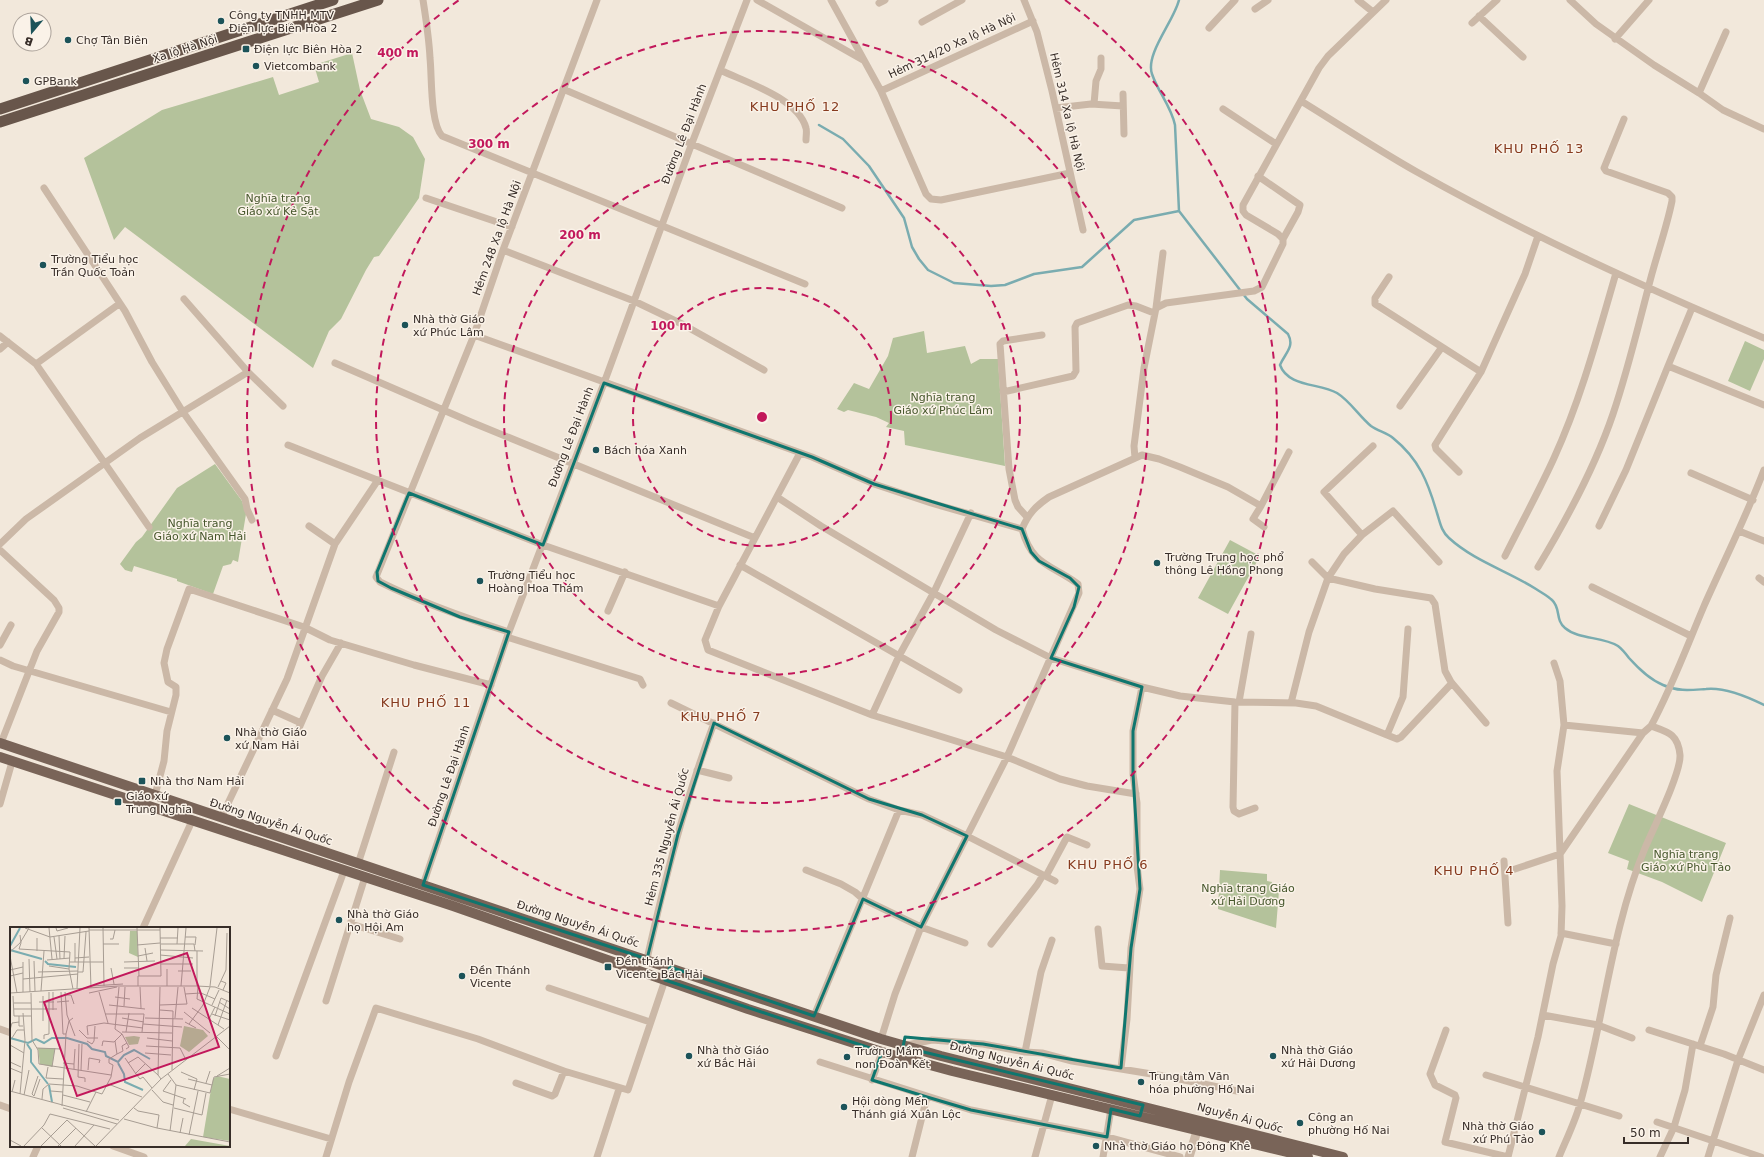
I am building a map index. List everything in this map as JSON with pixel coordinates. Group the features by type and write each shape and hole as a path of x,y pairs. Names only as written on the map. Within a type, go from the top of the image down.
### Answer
{"highway":[{"name":"Xa lộ Hà Nội","path":"0,110 333,0"},
{"name":"Xa lộ Hà Nội","path":"0,122 378,0"},
{"path":"110,73 115,85"}],"main road":[{"name":"Đường Nguyễn Ái Quốc","path":"0,743 903,1046 1154,1108"},
{"path":"12,762 16,749"},
{"name":"Đường Nguyễn Ái Quốc","path":"0,757 453,906 665,980 882,1052 1140,1116"},
{"path":"665,980 670,967"},
{"path":"1140,1116 1143,1105"},
{"name":"Nguyễn Ái Quốc","path":"1154,1108 1343,1157"},
{"name":"Nguyễn Ái Quốc","path":"1140,1116 1308,1157"}],"street":[{"path":"422,0 427,26 434,111 440,134 445,138 533,171 805,284"},
{"name":"Hẻm 248 Xa lộ Hà Nội","path":"508,635 460,617 392,588 378,580 376,577 443,408 474,335 503,250 597,0"},
{"name":"Đường Lê Đại Hành","path":"423,885 508,635 747,0"},
{"path":"757,0 863,60"},
{"path":"830,0 881,91 926,194 931,199 941,200 1070,173"},
{"path":"922,22 962,0"},
{"name":"Hẻm 314 Xa lộ Hà Nội","path":"1024,0 1033,21 1056,108 1083,230"},
{"path":"1209,28 1235,0"},
{"path":"1256,9 1268,0"},
{"path":"1358,0 1373,12"},
{"path":"1283,239 1278,234 1246,215 1242,211 1243,205 1313,78 1328,56 1386,0"},
{"path":"1472,24 1497,0"},
{"path":"1570,0 1615,39 1654,66 1699,92 1723,110 1764,129"},
{"path":"1615,39 1649,0"},
{"path":"1479,16 1523,57"},
{"name":"Hẻm 314/20 Xa lộ Hà Nội","path":"881,91 1033,21"},
{"path":"1699,92 1726,32"},
{"path":"1094,104 1096,81 1101,69 1101,58"},
{"path":"720,70 777,96 789,104 806,128 806,140"},
{"path":"563,89 842,208"},
{"path":"1123,94 1124,134"},
{"path":"1301,101 1417,172 1538,236 1692,308 1764,338"},
{"path":"1056,108 1094,104 1123,106"},
{"path":"1223,110 1276,144"},
{"path":"1538,567 1560,531 1583,485 1613,415 1637,335 1648,288 1669,214 1672,197 1668,192 1606,171 1604,168 1624,119"},
{"path":"1155,311 1166,303 1254,291 1262,287 1300,205 1258,176"},
{"path":"44,188 91,257 183,412 245,499 246,508 252,520"},
{"path":"426,198 512,227"},
{"path":"1459,472 1436,449 1435,445 1481,372 1525,274 1538,236"},
{"path":"503,250 634,301 682,324 764,370"},
{"path":"1135,458 1134,446 1136,428 1155,311 1162,253"},
{"path":"1505,556 1554,459 1589,365 1616,273"},
{"path":"1389,277 1375,298 1375,304 1481,372"},
{"path":"184,299 248,372 283,406"},
{"path":"36,364 119,304"},
{"path":"1003,392 1073,376 1076,371 1075,328 1077,323 1128,305 1155,311"},
{"path":"1599,526 1624,476 1692,308"},
{"path":"474,335 800,453 874,484 931,503 1022,529"},
{"path":"1027,517 1018,507 1013,492 1009,469 1000,344 1002,341 1042,335"},
{"path":"0,336 36,364 149,528"},
{"path":"0,349 8,342"},
{"path":"1400,406 1442,347"},
{"path":"335,363 573,464 755,538"},
{"path":"1668,366 1764,405"},
{"path":"0,544 26,520 105,464 183,412 248,372"},
{"path":"288,445 542,545 625,572 719,606"},
{"path":"1362,535 1324,492 1373,446"},
{"path":"1264,527 1253,518 1261,506 1289,452"},
{"path":"800,453 719,606 705,640 708,650 872,715 1007,758 1060,779 1087,786 1136,794"},
{"path":"881,1039 895,994 921,927 1007,758 1079,593 1078,584 1039,561 1031,552 1022,529 1027,517 1036,506 1049,497 1070,489 1135,458 1149,456 1228,487 1261,506"},
{"path":"1506,872 1560,854 1642,733 1651,726 1674,680 1691,636 1753,500 1764,470"},
{"path":"1691,473 1753,500"},
{"path":"221,818 287,679 304,627 335,544 378,480"},
{"path":"777,497 821,526 996,630 1051,658 1142,687 1180,696 1237,702 1291,703 1316,706 1397,739 1401,737 1452,684"},
{"path":"1291,703 1309,632 1328,578 1344,554 1362,535 1393,511 1439,562"},
{"path":"872,715 899,656 934,592 970,514"},
{"path":"309,526 335,544"},
{"path":"1739,531 1764,542"},
{"path":"0,550 54,600 59,608 59,612 37,651 0,743"},
{"path":"1312,562 1328,578 1375,589 1431,598 1435,604 1445,672 1452,684 1486,723"},
{"path":"740,565 959,690"},
{"path":"608,611 625,572"},
{"path":"1592,587 1691,636"},
{"path":"155,795 164,761 167,731 176,695 176,687 168,682 164,663 179,614 189,589 304,627 330,640 414,665 491,685"},
{"path":"0,645 11,625"},
{"path":"1387,736 1403,697 1408,630"},
{"path":"1251,634 1237,702 1233,807 1234,811 1239,814 1255,808"},
{"path":"508,635 640,679 643,686"},
{"path":"272,710 300,725 322,676 341,643"},
{"path":"0,660 29,671 171,712"},
{"path":"1446,1030 1430,1074 1435,1085 1455,1094 1456,1098 1445,1142 1508,1157 1526,1087 1561,933 1557,771 1564,724 1560,681 1554,663"},
{"path":"1121,1068 1130,968 1140,889 1136,794 1133,774 1133,731 1142,687"},
{"path":"671,703 869,799 899,810 922,815 1055,881"},
{"name":"Hẻm 335 Nguyễn Ái Quốc","path":"646,959 696,770 714,723"},
{"path":"1564,724 1642,733"},
{"path":"1559,1157 1580,1104 1632,880 1671,786 1680,756 1678,740 1669,732 1651,726"},
{"path":"358,864 394,752"},
{"path":"0,804 12,762"},
{"path":"696,770 729,778"},
{"path":"814,1016 899,810"},
{"path":"144,927 192,821"},
{"path":"991,944 1037,885 1066,837 1087,845"},
{"path":"1504,861 1506,872 1508,922"},
{"path":"806,870 841,884 855,892 863,899 921,927 965,944"},
{"path":"276,1056 344,871"},
{"path":"326,1001 365,877"},
{"path":"1660,1157 1674,1127 1696,1045 1713,1007 1717,969 1730,918"},
{"path":"351,924 400,939"},
{"path":"1098,929 1102,966 1130,968"},
{"path":"1561,933 1616,944"},
{"path":"1025,1052 1042,972 1052,940"},
{"path":"326,1157 376,1008 478,1039 564,1071 620,1089 628,1090 665,980"},
{"path":"549,988 650,1022"},
{"path":"1708,1157 1712,1140 1738,1060 1764,995"},
{"path":"1543,1015 1598,1025 1632,1038"},
{"path":"0,1029 10,1033"},
{"path":"1649,1030 1696,1045 1764,1070"},
{"path":"903,1046 932,1040 983,1044 1025,1052 1042,1053 1072,1061 1121,1068 1237,1091"},
{"path":"872,1080 882,1052"},
{"path":"820,1062 872,1080 970,1110 1045,1123 1107,1137 1180,1157"},
{"path":"516,1083 552,1096 555,1094 564,1071"},
{"path":"1486,1075 1619,1116"},
{"path":"598,1157 620,1089"},
{"path":"1036,1157 1052,1095"},
{"path":"912,1157 927,1097"},
{"path":"0,1105 10,1109"},
{"path":"230,1109 331,1139"},
{"path":"1103,1157 1111,1109"},
{"path":"1657,1122 1761,1157"},
{"path":"1189,1157 1197,1131"},
{"path":"33,1157 38,1147"},
{"path":"115,1147 127,1154 144,1157"}],"highlighted area":[{"path":"604,383 812,457 874,484 1022,529 1031,552 1039,561 1070,578 1079,587 1074,607 1051,658 1142,687 1133,731 1133,774 1140,889 1131,948 1121,1068 983,1044 905,1037 903,1047 1143,1105 1140,1116 1111,1109 1107,1137 971,1110 872,1080 882,1052 665,980 670,967 814,1016 863,899 921,927 967,836 922,815 869,799 714,723 678,834 647,959 423,885 509,632 460,617 391,588 378,581 377,572 409,493 543,545"}],"green space":[{"name":"Nghĩa trang Giáo xứ Kẻ Sặt","path":"352,53 360,90 371,119 399,127 413,137 425,159 419,198 379,256 374,257 341,319 329,331 313,368 125,227 114,240 84,158 162,110 273,77 279,95 319,82 314,65"},
{"name":"Nghĩa trang Giáo xứ Phúc Lâm","path":"924,331 927,353 965,346 971,364 980,359 998,359 1005,466 905,445 904,431 886,427 889,423 876,417 848,410 844,412 837,409 854,383 869,389 888,356 893,338"},
{"path":"1745,341 1764,350 1764,359 1750,391 1728,381"},
{"name":"Nghĩa trang Giáo xứ Nam Hải","path":"215,464 242,501 246,514 238,562 233,560 231,564 223,566 213,594 177,581 177,579 134,566 132,572 125,570 120,564 136,542 142,537 177,488"},
{"path":"1230,540 1260,556 1228,614 1198,598"},
{"name":"Nghĩa trang Giáo xứ Phù Tảo","path":"1629,804 1726,843 1702,902 1662,882 1627,869 1629,861 1608,853"},
{"name":"Nghĩa trang Giáo xứ Hải Dương","path":"1220,870 1267,874 1267,881 1272,882 1271,889 1279,891 1276,928 1218,909"}],"waterway":[{"path":"1179,0 1172,18 1156,47 1151,66 1152,74 1171,112 1175,125 1179,211"},
{"path":"819,125 843,139 869,166 904,218 912,247 919,259 928,270 954,283 991,286 1005,285 1034,274 1082,267 1134,220 1179,211 1247,299 1288,334 1290,346 1280,365 1284,372 1297,381 1337,393 1346,400 1371,426 1391,436 1410,454 1426,481 1441,526 1449,538 1469,553 1547,596 1555,603 1560,621 1565,628 1571,632 1618,646 1640,670 1658,683 1680,690 1713,689 1728,691 1764,705"}],"place":[{"name":"Công ty TNHH MTV Điện lực Biên Hòa 2","path":"221,21"},
{"name":"Chợ Tân Biên","path":"68,40"},
{"name":"Điện lực Biên Hòa 2","path":"246,49"},
{"name":"Vietcombank","path":"256,66"},
{"name":"GPBank","path":"26,81"},
{"name":"Trường Tiểu học Trần Quốc Toản","path":"43,265"},
{"name":"Nhà thờ Giáo xứ Phúc Lâm","path":"405,325"},
{"name":"Bách hóa Xanh","path":"596,450"},
{"name":"Trường Trung học phổ thông Lê Hồng Phong","path":"1157,563"},
{"name":"Trường Tiểu học Hoàng Hoa Thám","path":"480,581"},
{"name":"Nhà thờ Giáo xứ Nam Hải","path":"227,738"},
{"name":"Nhà thơ Nam Hải","path":"142,781"},
{"name":"Giáo xứ Trung Nghĩa","path":"118,802"},
{"name":"Nhà thờ Giáo họ Hội Am","path":"339,920"},
{"name":"Đền thánh Vicente Bắc Hải","path":"608,967"},
{"name":"Đền Thánh Vicente","path":"462,976"},
{"name":"Nhà thờ Giáo xứ Bắc Hải","path":"689,1056"},
{"name":"Nhà thờ Giáo xứ Hải Dương","path":"1273,1056"},
{"name":"Trường Mầm non Đoàn Kết","path":"847,1057"},
{"name":"Trung tâm Văn hóa phường Hố Nai","path":"1141,1082"},
{"name":"Hội dòng Mến Thánh giá Xuân Lộc","path":"844,1107"},
{"name":"Công an phường Hố Nai","path":"1300,1123"},
{"name":"Nhà thờ Giáo xứ Phú Tảo","path":"1542,1132"},
{"name":"Nhà thờ Giáo họ Đông Khê","path":"1096,1146"}],"district":[{"name":"KHU PHỐ 12","path":"795,106"},
{"name":"KHU PHỐ 13","path":"1539,148"},
{"name":"KHU PHỐ 11","path":"426,702"},
{"name":"KHU PHỐ 7","path":"721,716"},
{"name":"KHU PHỐ 6","path":"1108,864"},
{"name":"KHU PHỐ 4","path":"1474,870"}]}
